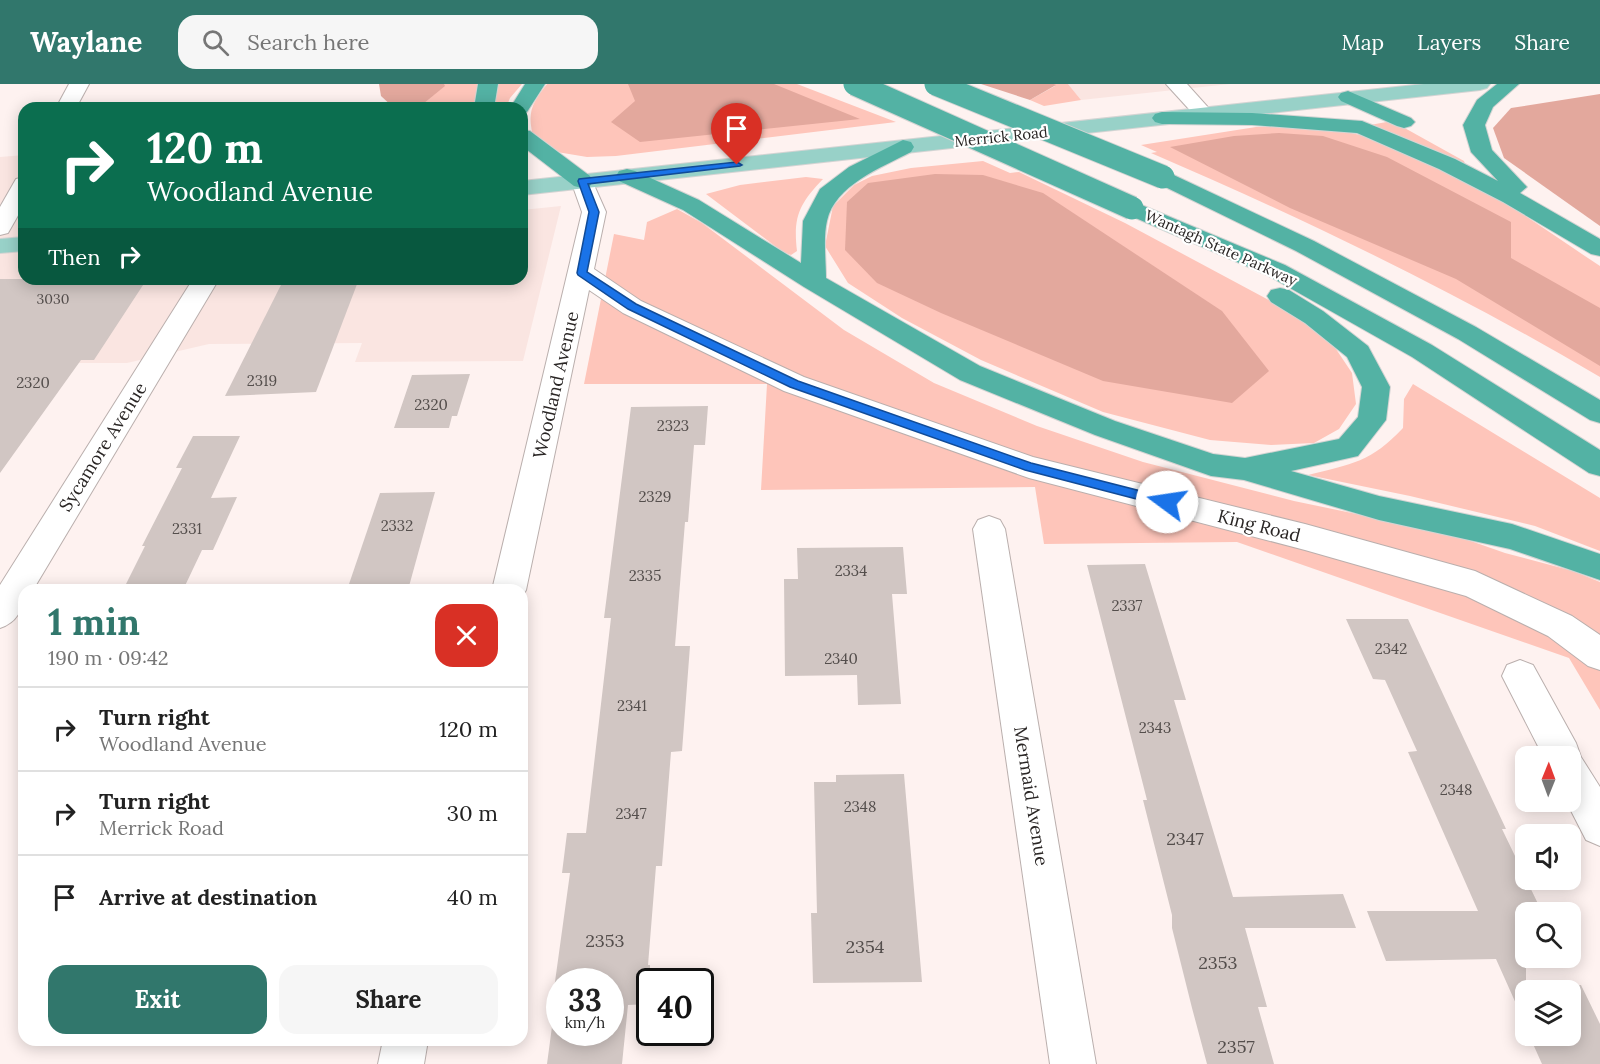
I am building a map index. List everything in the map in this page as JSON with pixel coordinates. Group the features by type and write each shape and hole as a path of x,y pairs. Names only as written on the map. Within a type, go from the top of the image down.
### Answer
{"highway":[{"path":"485,102 488,84"},
{"path":"524,102 535,84"},
{"name":"Wantagh State Parkway","path":"855,84 1276,270 1422,351 1600,465"},
{"name":"Wantagh State Parkway","path":"936,84 1163,177 1305,246 1467,333 1600,413"},
{"path":"1509,84 1484,104 1474,125 1482,152 1516,187"},
{"path":"1339,91 1421,129"},
{"path":"1162,118 1331,123 1362,127 1447,164 1511,197 1599,249"},
{"path":"1442,138 1516,187 1599,249"},
{"path":"528,140 582,181"},
{"path":"813,281 815,221 828,194 857,172 903,147"},
{"path":"627,176 691,205 813,281 970,373 1105,428 1211,465 1244,469 1379,508 1512,537 1600,567"},
{"path":"1132,208 1314,317 1358,352 1376,387 1372,420 1348,448 1244,469"},
{"path":"1367,279 1600,403"}],"main road":[{"name":"Merrick Road","path":"528,187 1204,114 1339,91 1480,84"},
{"path":"0,246 18,244"}],"street":[{"path":"69,102 79,84"},
{"path":"1176,84 1204,114"},
{"name":"Woodland Avenue","path":"510,584 594,212 582,181"},
{"path":"0,228 18,195"},
{"name":"King Road","path":"582,273 632,307 794,384 1029,467 1305,537 1475,585 1560,626 1600,655"},
{"name":"Sycamore Avenue","path":"18,584 202,285"},
{"name":"Mermaid Avenue","path":"989,529 1073,1064"},
{"name":"Sycamore Avenue","path":"0,614 18,585"},
{"path":"1520,676 1558,746"},
{"path":"1581,791 1600,826"},
{"path":"401,1064 405,1046"}],"shaded area":[{"path":"379,84 444,84 445,86 425,102 388,102 381,96"},
{"path":"444,84 478,84 474,102 424,102"},
{"path":"496,84 522,84 508,102 493,102"},
{"path":"547,84 797,84 896,122 616,156 587,157 557,152 533,136 532,108"},
{"path":"628,84 774,84 860,119 640,142 611,122 635,101"},
{"path":"981,84 1054,84 1056,85 1030,100"},
{"path":"1054,84 1068,84 1081,100 1044,106 1030,100 1055,86"},
{"path":"1068,84 1230,84 1081,100"},
{"path":"1600,94 1600,226 1504,158 1493,128 1511,108"},
{"path":"1392,121 1464,161 1465,164 1370,125"},
{"path":"1256,127 1334,130 1393,145 1455,173 1485,190 1600,266 1600,377 1435,286 1323,230 1151,153 1157,152 1141,145"},
{"path":"1279,133 1323,136 1387,157 1511,222 1511,258 1600,308 1600,366 1456,279 1290,208 1170,147 1234,136"},
{"path":"18,156 18,285 528,285 528,209 561,206 523,361 355,362 362,343 209,344 127,363 0,363 0,157"},
{"path":"983,161 1010,173 1019,172 1125,223 1308,321 1332,343 1352,373 1356,404 1339,429 1314,443 1271,445 1210,440 1103,412 981,360 902,318 848,283 825,246 833,206 854,185 872,176 911,168"},
{"path":"935,174 983,175 1043,193 1222,311 1269,371 1232,403 1103,381 941,313 877,283 845,250 847,202 868,183"},
{"path":"806,177 823,179 803,204 797,220 797,251 791,255 783,252 706,194 740,185"},
{"path":"677,209 702,223 844,330 934,383 1037,426 1143,462 1294,501 1448,533 1505,553 1573,571 1600,582 1600,710 1569,658 1237,542 1044,544 1035,487 761,490 767,384 584,384 614,234 644,240 647,222"},
{"path":"1413,384 1600,498 1600,551 1535,526 1410,496 1308,475 1360,460 1392,439 1403,428 1404,399"}],"building":[{"path":"0,279 18,279 18,285 143,285 94,360 81,360 0,473"},
{"path":"281,285 357,285 316,392 225,396"},
{"path":"470,374 457,416 452,416 449,428 394,428 412,375"},
{"path":"708,406 705,445 694,445 675,646 690,646 682,751 671,752 662,866 656,866 648,965 650,968 636,968 636,1005 628,1005 624,1044 624,968 557,968 570,873 562,873 567,833 586,833 611,618 604,618 631,407"},
{"path":"193,436 240,436 211,498 237,497 213,550 202,550 186,584 126,584 145,546 142,546 182,468 176,468"},
{"path":"435,492 410,584 349,584 380,493"},
{"path":"903,547 907,594 892,594 901,704 858,705 857,675 785,676 784,579 798,579 797,548"},
{"path":"1145,564 1186,700 1174,700 1233,897 1343,894 1356,928 1245,928 1267,1007 1258,1007 1274,1064 1207,1064 1192,1008 1172,928 1172,915 1143,800 1147,800 1087,565"},
{"path":"1346,619 1408,619 1506,829 1502,829 1515,856 1515,890 1531,890 1537,902 1515,902 1515,968 1526,968 1526,980 1515,980 1515,1001 1496,959 1386,961 1367,911 1478,911 1408,752 1417,751 1385,680 1373,679"},
{"path":"904,774 922,982 813,983 811,913 817,913 814,782 836,782 836,775"},
{"path":"1581,985 1600,1024 1600,1064 1542,1064 1534,1046 1581,1046"},
{"path":"549,1046 624,1046 622,1064 547,1064"}],"route":[{"path":"737,165 582,181 594,212 582,273 632,307 794,384 1029,467 1167,502"}]}
